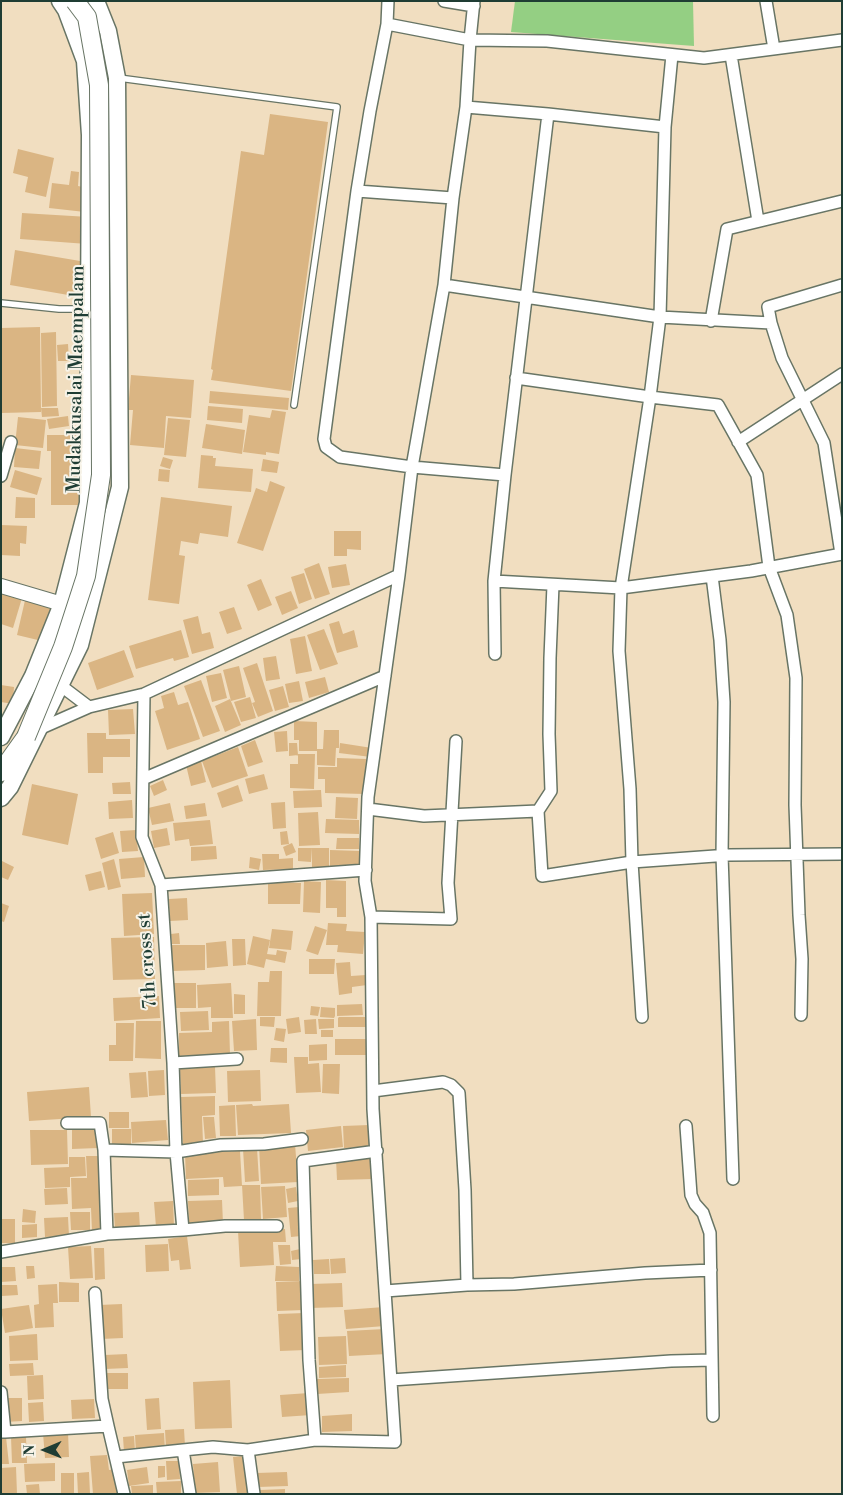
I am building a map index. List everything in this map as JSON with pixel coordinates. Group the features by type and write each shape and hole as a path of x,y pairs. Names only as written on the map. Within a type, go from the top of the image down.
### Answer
{"main road":[{"path":"1,737 32,676 62,604 88,503 90,135 84,61 67,4 80,1"},
{"path":"1,798 10,787 32,733 60,686 80,645 120,487 117,78 108,31 96,1"},
{"name":"Mudakkusalai Maempalam","path":"1,772 32,733 63,647 86,576 101,475 99,85 87,18 67,4"},
{"path":"41,656 69,667"}],"street":[{"path":"388,1 387,24 357,191 324,439 326,446 340,457 412,467 505,475"},
{"path":"116,1457 213,1447 248,1450 315,1440 395,1442 373,1091 371,917 365,880 368,797 412,467 444,285 453,198 466,107 474,3 444,1"},
{"path":"766,1 774,49"},
{"path":"387,24 470,40 547,40 704,58 842,40"},
{"path":"642,1017 632,862 630,789 619,651 621,588 660,317 665,127 672,55"},
{"path":"731,55 758,221"},
{"path":"466,107 665,127"},
{"path":"495,654 494,581 548,114"},
{"path":"357,191 453,198"},
{"path":"711,321 727,229 842,201"},
{"path":"444,285 660,317 771,323"},
{"path":"494,581 621,588 712,576 841,554 824,443 782,358 768,307 842,285"},
{"path":"738,442 842,374"},
{"path":"516,378 718,405 757,476 769,567 787,614 796,678 795,805 802,959 801,1016"},
{"path":"1,476 11,442"},
{"path":"32,733 89,707 144,694 399,575"},
{"path":"712,576 720,640 724,702 722,855 733,1179"},
{"path":"553,585 550,668 551,791 538,811 542,876 632,862 722,855 842,854"},
{"path":"1,586 62,604"},
{"path":"143,780 385,676"},
{"path":"60,686 89,707"},
{"name":"7th cross st","path":"144,694 142,837 161,885 176,1152 183,1230"},
{"path":"371,917 451,919 448,883 456,742"},
{"path":"368,809 424,816 538,811"},
{"path":"161,885 366,870"},
{"path":"172,1063 237,1059"},
{"path":"373,1091 443,1082 451,1085 459,1093 465,1190 467,1285"},
{"path":"67,1124 100,1123 104,1150 107,1234"},
{"path":"686,1126 690,1195 702,1213 710,1233 713,1416"},
{"path":"104,1150 176,1152 221,1145 264,1144 302,1139"},
{"path":"315,1440 309,1360 303,1161 377,1151"},
{"path":"1,1252 107,1234 226,1226 276,1226"},
{"path":"385,1291 711,1270"},
{"path":"95,1293 102,1399 124,1494"},
{"path":"391,1380 671,1361 712,1360"},
{"path":"1,1392 3,1432 108,1426"},
{"path":"184,1450 190,1494"},
{"path":"248,1450 254,1494"}],"lane":[{"path":"117,78 337,107 294,405"},
{"path":"1,303 59,309 89,309"}],"green space":[{"path":"515,1 693,1 694,46 511,32"}],"building":[{"path":"270,114 328,122 291,391 211,380 241,151 264,155"},
{"path":"18,149 54,158 46,197 25,192 28,177 13,173"},
{"path":"71,171 79,172 78,186 88,188 85,212 49,208 52,183 69,185"},
{"path":"22,213 89,217 87,244 20,239"},
{"path":"15,250 86,262 80,297 10,285"},
{"path":"40,327 41,412 1,413 1,328"},
{"path":"56,332 57,406 42,407 41,333"},
{"path":"68,344 69,361 58,361 57,345"},
{"path":"131,375 194,380 191,418 166,416 164,448 130,445 133,410 128,410"},
{"path":"210,391 289,398 288,410 209,403"},
{"path":"208,406 243,409 242,423 207,420"},
{"path":"41,408 58,408 59,416 42,417"},
{"path":"272,410 286,412 279,454 266,452 266,455 243,452 249,415 270,418"},
{"path":"68,416 69,426 49,429 47,419"},
{"path":"18,417 46,420 43,448 15,445"},
{"path":"168,418 190,420 186,457 164,455"},
{"path":"206,424 245,430 242,454 202,448"},
{"path":"47,435 83,435 84,505 51,505 51,451 47,451"},
{"path":"15,448 41,451 39,469 14,467"},
{"path":"201,455 216,458 215,466 253,469 251,492 198,488"},
{"path":"163,457 173,460 170,469 160,466"},
{"path":"263,459 279,462 277,473 261,471"},
{"path":"159,469 170,470 169,482 158,481"},
{"path":"15,470 42,478 37,495 10,487"},
{"path":"270,481 285,487 263,551 237,543 256,488 267,492"},
{"path":"16,497 35,498 35,518 15,518"},
{"path":"161,497 232,506 228,537 200,533 198,544 181,541 179,555 185,556 179,604 148,600"},
{"path":"1,525 27,526 26,544 20,543 20,556 1,555"},
{"path":"334,531 361,531 361,550 347,549 347,556 334,556"},
{"path":"319,563 330,594 315,599 304,569"},
{"path":"346,564 350,585 332,588 328,567"},
{"path":"304,573 312,599 299,604 291,577"},
{"path":"261,579 272,605 258,611 247,585"},
{"path":"1,591 22,598 13,628 1,624"},
{"path":"291,591 298,608 282,615 275,597"},
{"path":"26,596 58,604 42,641 17,635"},
{"path":"234,607 242,629 227,634 219,612"},
{"path":"198,616 202,634 210,632 214,648 192,654 183,620"},
{"path":"339,621 343,634 354,630 358,647 337,653 329,624"},
{"path":"324,629 338,664 320,670 307,635"},
{"path":"181,630 189,657 174,661 173,658 136,669 129,646"},
{"path":"305,636 312,671 296,674 290,639"},
{"path":"124,650 134,677 97,690 88,663"},
{"path":"276,656 280,679 266,681 263,658"},
{"path":"257,663 273,711 258,717 252,703 255,702 243,668"},
{"path":"239,666 246,697 231,701 223,670"},
{"path":"221,673 227,698 212,702 206,676"},
{"path":"325,677 329,692 309,698 305,682"},
{"path":"201,680 220,731 203,737 184,686"},
{"path":"299,681 303,701 289,703 285,684"},
{"path":"1,685 14,687 13,704 1,702"},
{"path":"283,686 289,707 275,711 269,690"},
{"path":"174,692 178,705 188,702 200,739 167,750 155,711 164,708 161,696"},
{"path":"250,697 256,718 241,722 234,702"},
{"path":"230,699 241,725 225,732 215,706"},
{"path":"133,709 135,734 109,735 108,710"},
{"path":"294,721 317,722 317,749 323,749 324,730 339,730 339,748 336,748 335,766 317,765 317,751 299,751 299,740 294,740"},
{"path":"287,731 288,751 276,752 274,732"},
{"path":"87,733 106,733 106,739 130,739 130,757 103,757 103,773 88,773"},
{"path":"255,740 263,762 248,767 241,746"},
{"path":"289,743 297,743 298,755 289,756"},
{"path":"340,743 372,748 371,757 339,753"},
{"path":"238,747 248,776 212,788 202,761"},
{"path":"298,754 315,754 314,789 290,788 290,764 298,764"},
{"path":"337,758 366,759 365,794 325,793 325,779 318,779 318,767 337,767"},
{"path":"201,761 206,782 191,786 186,765"},
{"path":"264,774 268,789 249,794 245,779"},
{"path":"163,780 167,790 154,796 150,786"},
{"path":"130,782 131,794 113,794 112,783"},
{"path":"32,784 78,794 68,845 22,835"},
{"path":"238,785 243,801 222,808 217,793"},
{"path":"321,790 322,807 294,808 293,791"},
{"path":"336,797 358,798 357,819 335,818"},
{"path":"132,800 133,818 109,819 108,802"},
{"path":"285,802 286,828 273,829 271,803"},
{"path":"170,803 174,821 152,825 148,808"},
{"path":"205,803 207,816 186,819 184,806"},
{"path":"318,812 320,845 299,846 298,813"},
{"path":"326,819 359,820 359,834 325,833"},
{"path":"210,820 213,844 190,846 189,839 175,841 173,823"},
{"path":"167,828 170,845 154,848 151,831"},
{"path":"136,830 138,851 122,852 120,831"},
{"path":"287,831 289,844 281,845 280,832"},
{"path":"113,832 119,853 101,859 95,838"},
{"path":"337,838 359,838 359,849 336,849"},
{"path":"292,843 296,852 286,856 283,847"},
{"path":"216,846 217,859 191,861 191,847"},
{"path":"298,848 312,848 311,862 298,861"},
{"path":"312,848 329,848 329,868 312,868"},
{"path":"330,850 360,851 360,869 330,868"},
{"path":"262,854 279,854 279,859 293,858 293,869 263,870"},
{"path":"144,857 145,877 121,879 119,859"},
{"path":"250,857 261,859 259,870 249,868"},
{"path":"114,859 121,887 108,890 102,863"},
{"path":"2,861 14,867 8,880 1,877"},
{"path":"101,871 105,887 89,891 85,875"},
{"path":"326,880 346,881 346,917 337,917 337,908 326,908"},
{"path":"304,881 321,882 320,913 303,912"},
{"path":"268,882 301,883 300,904 268,904"},
{"path":"152,893 154,934 124,936 122,894"},
{"path":"187,898 188,920 170,921 169,899"},
{"path":"1,903 9,906 4,922 1,921"},
{"path":"328,923 347,924 346,931 365,932 363,954 337,952 338,945 326,945"},
{"path":"315,926 327,930 318,955 306,951"},
{"path":"272,929 293,931 291,950 269,948"},
{"path":"179,933 180,944 172,944 171,934"},
{"path":"253,936 270,940 267,954 276,955 277,950 287,952 285,963 266,959 264,968 247,964"},
{"path":"154,937 155,979 113,980 111,938"},
{"path":"232,939 245,939 246,965 233,966"},
{"path":"226,941 228,966 207,968 206,943"},
{"path":"172,945 205,945 205,970 172,971"},
{"path":"309,959 335,959 334,974 309,974"},
{"path":"350,962 351,976 366,975 367,985 352,987 352,993 339,995 336,963"},
{"path":"270,971 282,971 281,1016 257,1016 258,982 269,982"},
{"path":"174,983 196,983 196,1008 174,1008"},
{"path":"231,983 233,1018 211,1018 211,1007 198,1008 197,985"},
{"path":"234,994 245,995 245,1014 234,1014"},
{"path":"159,996 160,1018 114,1021 113,998"},
{"path":"362,1004 363,1015 337,1016 337,1005"},
{"path":"311,1006 320,1007 318,1016 310,1015"},
{"path":"321,1007 335,1008 334,1018 320,1017"},
{"path":"208,1011 209,1030 181,1031 180,1012"},
{"path":"260,1017 275,1017 274,1027 260,1026"},
{"path":"299,1017 301,1032 288,1034 286,1019"},
{"path":"339,1017 366,1017 366,1027 338,1027"},
{"path":"256,1019 257,1050 234,1051 232,1021"},
{"path":"316,1019 317,1034 305,1034 304,1020"},
{"path":"318,1019 334,1019 334,1028 319,1029"},
{"path":"136,1021 161,1021 161,1059 135,1058"},
{"path":"229,1021 230,1054 179,1056 179,1033 212,1032 212,1022"},
{"path":"116,1023 134,1023 133,1061 109,1061 109,1045 116,1045"},
{"path":"276,1028 286,1029 284,1042 274,1040"},
{"path":"321,1030 333,1030 333,1037 321,1037"},
{"path":"335,1039 366,1039 366,1055 335,1055"},
{"path":"327,1044 327,1060 309,1061 309,1045"},
{"path":"271,1048 287,1048 287,1063 270,1062"},
{"path":"294,1057 308,1057 308,1064 319,1063 321,1092 296,1093"},
{"path":"323,1064 340,1064 339,1094 322,1093"},
{"path":"215,1067 216,1093 181,1094 180,1069"},
{"path":"164,1070 165,1095 149,1096 148,1071"},
{"path":"260,1070 261,1101 228,1102 227,1071"},
{"path":"146,1072 148,1097 131,1098 129,1073"},
{"path":"89,1087 91,1117 29,1121 27,1092"},
{"path":"215,1096 215,1115 202,1116 203,1143 183,1144 181,1097"},
{"path":"252,1104 253,1106 289,1104 291,1133 238,1135 236,1105"},
{"path":"235,1105 236,1136 220,1136 219,1106"},
{"path":"109,1112 129,1112 129,1128 109,1128"},
{"path":"203,1117 214,1117 216,1138 205,1139"},
{"path":"166,1120 168,1140 132,1143 131,1122"},
{"path":"369,1125 370,1147 344,1148 343,1126"},
{"path":"341,1126 343,1147 308,1151 306,1130"},
{"path":"97,1128 98,1148 72,1149 72,1129"},
{"path":"112,1129 131,1129 131,1146 112,1145"},
{"path":"30,1130 67,1130 68,1164 31,1165"},
{"path":"295,1144 298,1182 261,1184 259,1146"},
{"path":"257,1148 259,1181 245,1182 243,1149"},
{"path":"240,1151 242,1186 224,1187 223,1177 186,1179 185,1154"},
{"path":"86,1156 101,1156 102,1230 92,1231 91,1208 72,1209 71,1178 87,1178"},
{"path":"69,1157 85,1157 86,1176 70,1177 70,1187 45,1188 44,1168 69,1167"},
{"path":"372,1157 373,1179 337,1180 336,1159"},
{"path":"219,1179 219,1195 188,1196 188,1180"},
{"path":"242,1185 260,1185 261,1219 244,1220"},
{"path":"285,1186 287,1217 263,1219 261,1187"},
{"path":"296,1187 298,1201 288,1203 286,1189"},
{"path":"67,1188 68,1204 45,1205 44,1189"},
{"path":"222,1200 223,1224 189,1226 188,1201"},
{"path":"173,1201 174,1226 156,1227 154,1202"},
{"path":"299,1207 301,1236 291,1237 288,1208"},
{"path":"23,1209 36,1211 35,1223 22,1222"},
{"path":"70,1212 90,1212 90,1230 71,1230"},
{"path":"139,1212 140,1228 115,1229 114,1213"},
{"path":"68,1217 69,1236 45,1237 44,1218"},
{"path":"1,1219 15,1219 15,1243 1,1243"},
{"path":"37,1224 37,1237 22,1238 22,1225"},
{"path":"285,1229 286,1242 273,1242 274,1265 240,1267 238,1231"},
{"path":"187,1236 191,1269 180,1270 179,1260 171,1261 168,1239"},
{"path":"168,1244 169,1271 146,1272 145,1245"},
{"path":"278,1245 290,1245 291,1264 280,1265"},
{"path":"91,1246 93,1278 70,1279 68,1247"},
{"path":"94,1248 104,1248 105,1279 95,1280"},
{"path":"300,1249 301,1259 292,1260 291,1251"},
{"path":"345,1258 346,1273 331,1274 330,1259"},
{"path":"329,1259 330,1274 314,1274 313,1260"},
{"path":"26,1266 34,1266 35,1278 27,1279"},
{"path":"276,1266 299,1267 299,1281 275,1281"},
{"path":"1,1267 15,1267 16,1281 1,1282"},
{"path":"303,1281 304,1310 277,1311 276,1282"},
{"path":"59,1282 79,1283 79,1302 59,1302"},
{"path":"342,1283 343,1307 310,1308 310,1284"},
{"path":"57,1284 58,1303 53,1303 54,1327 35,1328 34,1305 39,1304 38,1285"},
{"path":"1,1285 17,1285 18,1295 2,1296"},
{"path":"122,1304 123,1338 101,1339 99,1305"},
{"path":"29,1305 33,1328 5,1333 1,1309"},
{"path":"384,1307 385,1326 346,1329 344,1310"},
{"path":"304,1313 306,1350 280,1351 278,1314"},
{"path":"385,1329 387,1354 349,1356 347,1331"},
{"path":"37,1334 38,1360 10,1361 9,1336"},
{"path":"346,1336 347,1364 319,1365 318,1337"},
{"path":"127,1354 128,1368 105,1369 105,1355"},
{"path":"33,1363 34,1375 10,1376 9,1364"},
{"path":"346,1365 346,1377 319,1378 319,1367"},
{"path":"106,1373 128,1373 128,1389 106,1389"},
{"path":"43,1375 44,1399 28,1400 27,1376"},
{"path":"349,1378 349,1392 317,1394 317,1379"},
{"path":"230,1380 232,1428 195,1429 193,1382"},
{"path":"309,1393 311,1415 282,1417 280,1395"},
{"path":"4,1398 22,1398 22,1421 5,1422"},
{"path":"159,1398 161,1429 147,1430 145,1399"},
{"path":"94,1399 95,1418 72,1419 71,1400"},
{"path":"43,1402 44,1421 29,1422 28,1403"},
{"path":"352,1414 352,1431 322,1432 322,1416"},
{"path":"184,1429 185,1446 166,1448 165,1430"},
{"path":"68,1432 69,1457 45,1458 43,1433"},
{"path":"164,1433 165,1451 136,1453 135,1435"},
{"path":"134,1436 135,1451 124,1452 123,1437"},
{"path":"1,1437 6,1437 9,1464 1,1464"},
{"path":"11,1437 26,1437 27,1463 12,1463"},
{"path":"107,1455 109,1470 115,1469 118,1494 93,1494 90,1456"},
{"path":"247,1456 251,1494 237,1494 233,1457"},
{"path":"166,1461 179,1461 180,1479 167,1480"},
{"path":"218,1462 220,1492 195,1493 193,1464"},
{"path":"55,1463 55,1481 25,1482 24,1464"},
{"path":"158,1466 165,1466 165,1477 158,1478"},
{"path":"16,1467 17,1494 2,1494 1,1468"},
{"path":"147,1467 149,1483 129,1486 127,1470"},
{"path":"89,1472 90,1494 78,1494 77,1473"},
{"path":"287,1472 288,1486 258,1487 257,1473"},
{"path":"61,1473 74,1473 74,1493 61,1493"},
{"path":"181,1481 181,1494 157,1494 156,1482"},
{"path":"39,1484 40,1494 27,1494 26,1485"},
{"path":"153,1485 153,1494 132,1494 131,1486"},
{"path":"285,1489 285,1494 260,1494 260,1490"}]}
